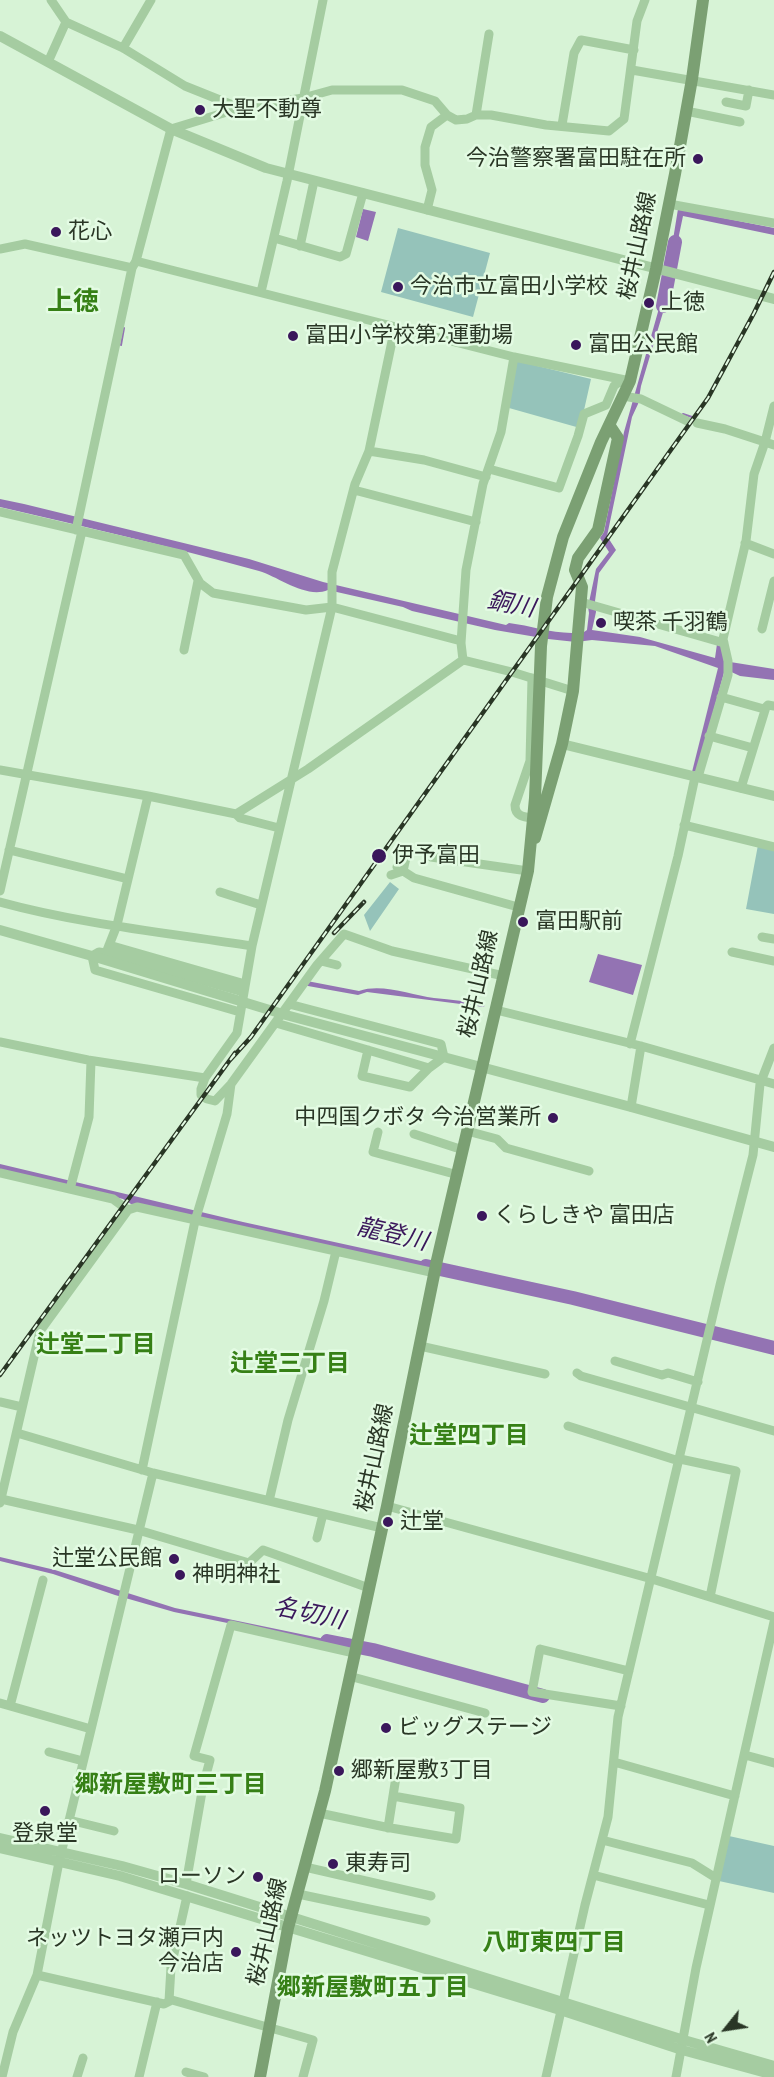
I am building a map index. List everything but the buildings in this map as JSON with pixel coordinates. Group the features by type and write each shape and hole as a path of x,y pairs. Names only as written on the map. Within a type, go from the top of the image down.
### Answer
{"main road":[{"name":"桜井山路線","path":"260,2077 290,1922 319,1813 387,1506 435,1273 528,871 547,597 568,523 601,442 627,387 656,269 669,204 692,80 703,0"},
{"name":"桜井山路線","path":"530,848 538,834 562,744 573,691 582,587 575,570 578,558 598,530 618,438 610,426"}],"street":[{"path":"51,0 58,14 66,22 123,48 185,86 240,108"},
{"path":"123,48 151,0"},
{"path":"261,292 288,174 323,0"},
{"path":"171,129 240,108 303,98 332,90 402,90 435,101 447,115 456,120 476,115 491,115 546,125 609,131 624,119 637,21 645,0"},
{"path":"48,62 66,22"},
{"path":"476,115 489,34"},
{"path":"0,36 171,129 231,155 314,181 774,299"},
{"path":"562,125 574,53 581,40 634,50"},
{"path":"632,70 774,95"},
{"path":"726,102 746,106 749,90"},
{"path":"686,111 740,122"},
{"path":"427,210 432,190 424,165 424,147 431,127 447,115"},
{"path":"0,891 79,531 134,265 171,129"},
{"path":"300,246 314,181"},
{"path":"274,238 340,257 346,254 363,193"},
{"path":"669,204 774,223"},
{"path":"0,249 25,244 261,292 627,387"},
{"path":"395,327 369,451 354,490 332,572 332,607 261,905 237,1033 205,1078 201,1095 207,1100 215,1101 231,1084 321,961 344,934 392,951 504,976"},
{"path":"463,660 461,641 466,570 483,484 501,432 514,357"},
{"path":"369,451 558,488 584,414 606,405 614,386 619,382 640,399 692,422 725,429 770,443"},
{"path":"630,1044 696,777 728,675 728,661 723,639 745,543 754,474 770,443 774,406"},
{"path":"354,490 476,522"},
{"path":"0,512 184,555 198,581 213,593 306,610 332,607 461,641"},
{"path":"745,543 774,554"},
{"path":"184,650 198,581"},
{"path":"762,629 774,581"},
{"path":"581,602 724,643"},
{"path":"236,814 291,780 463,660 573,691"},
{"path":"532,678 530,761 515,810 519,815 533,818"},
{"path":"721,697 764,709 770,707"},
{"path":"741,788 753,748 770,707"},
{"path":"709,736 753,748"},
{"path":"562,744 774,796"},
{"path":"0,770 147,795 236,814 240,818 279,828"},
{"path":"108,949 117,925 147,795"},
{"path":"684,825 774,847"},
{"path":"408,849 397,871 518,908"},
{"path":"9,850 128,879"},
{"path":"431,857 528,871"},
{"path":"220,892 261,905"},
{"path":"0,902 29,910 252,946"},
{"path":"0,930 286,1015 419,1049 774,1148"},
{"path":"762,937 774,939"},
{"path":"92,956 108,949 244,988"},
{"path":"732,952 774,961"},
{"path":"92,956 95,970 240,1012"},
{"path":"321,961 337,965"},
{"path":"289,1004 441,1044 444,1057"},
{"path":"495,1010 641,1046 774,1084"},
{"path":"276,1023 429,1068"},
{"path":"0,1042 91,1061 205,1078"},
{"path":"631,1107 641,1046"},
{"path":"546,2077 561,2006 608,1817 621,1706 753,1155 761,1081 774,1048"},
{"path":"368,1050 362,1076 410,1087 444,1057"},
{"path":"70,1189 89,1117 91,1061"},
{"path":"142,1470 195,1221 227,1114 231,1084"},
{"path":"467,1131 497,1139 506,1148 589,1171"},
{"path":"378,1132 373,1152 458,1175"},
{"path":"414,1134 463,1150"},
{"path":"0,1173 112,1199 128,1210"},
{"path":"369,1588 263,1550 249,1563 138,1530 1,1501 40,1331 128,1210 137,1207 435,1273"},
{"path":"269,1501 288,1420 324,1301 336,1251"},
{"path":"420,1346 545,1374"},
{"path":"615,1361 662,1375 668,1373 698,1382"},
{"path":"577,1373 774,1431"},
{"path":"0,1402 22,1407"},
{"path":"568,1426 680,1460 736,1471 711,1597"},
{"path":"17,1433 153,1473 382,1528"},
{"path":"2,2077 13,2032 37,1975 60,1858 153,1473"},
{"path":"387,1506 652,1579 774,1617"},
{"path":"317,1538 323,1514"},
{"path":"10,1706 43,1580"},
{"path":"676,2077 696,1968 774,1622"},
{"path":"186,1884 203,1786 210,1760 194,1756 231,1625 354,1653"},
{"path":"621,1706 532,1692 540,1649 629,1671"},
{"path":"350,1676 485,1713"},
{"path":"0,1703 91,1729"},
{"path":"49,1752 83,1761"},
{"path":"745,1755 774,1763"},
{"path":"614,1762 735,1796"},
{"path":"388,1828 396,1777"},
{"path":"319,1813 388,1828 456,1839 460,1808 393,1796"},
{"path":"69,1820 114,1831"},
{"path":"0,1838 187,1896 290,1922"},
{"path":"602,1840 692,1863 716,1878"},
{"path":"0,1848 122,1866 186,1884 290,1922 774,2075"},
{"path":"305,1867 431,1896"},
{"path":"593,1875 710,1905"},
{"path":"298,1894 426,1921"},
{"path":"169,2001 171,1967 187,1896"},
{"path":"37,1975 164,2004 172,2000 313,2040 303,2077"},
{"path":"139,2077 156,2002"},
{"path":"683,2045 774,2066"},
{"path":"78,2077 82,2058"},
{"path":"186,2072 204,2077"}],"shaded area":[{"path":"363,209 376,212 368,241 356,237"},
{"path":"678,209 774,228 774,235 683,216 674,259 670,258"},
{"path":"398,228 490,253 473,317 381,292"},
{"path":"665,287 670,289 641,386 638,404 632,417 607,536 616,550 599,573 592,630 640,637 715,658 717,644 721,645 724,661 774,669 774,680 740,676 725,669 697,771 692,772 718,668 655,646 592,640 576,642 548,639 495,630 328,590 311,592 302,590 259,571 227,562 0,507 0,499 24,504 249,559 323,582 506,625 509,623 565,633 584,632 587,630 588,607 596,569 609,552 600,538 604,532 624,432"},
{"path":"517,361 591,379 580,428 509,408"},
{"path":"758,845 774,849 774,914 746,909"},
{"path":"390,882 399,889 370,931 364,915"},
{"path":"598,954 642,965 633,995 589,982"},
{"path":"307,981 359,991 387,989 485,1004 484,1007 367,992 358,995 308,986"},
{"path":"0,1164 243,1222 430,1263 429,1270 131,1204 123,1199 0,1169"},
{"path":"0,1557 55,1570 175,1608 344,1643 344,1647 174,1612 53,1574 0,1561"},
{"path":"729,1836 774,1846 774,1893 719,1881"}],"waterway":[{"name":"銅川","path":"663,306 675,242"},
{"path":"121,345 124,328"},
{"path":"683,414 692,417"},
{"name":"龍登川","path":"426,1266 573,1298 774,1348"},
{"name":"名切川","path":"327,1641 373,1650 543,1696"}],"railway":[{"path":"230,1060 251,1037 708,398 774,272"},
{"path":"334,933 364,902"},
{"path":"0,1375 235,1053"}],"place":[{"name":"大聖不動尊","path":"200,110"},
{"name":"今治警察署富田駐在所","path":"698,159"},
{"name":"花心","path":"56,232"},
{"name":"今治市立富田小学校","path":"398,287"},
{"name":"上徳","path":"649,303"},
{"name":"富田小学校第2運動場","path":"293,336"},
{"name":"富田公民館","path":"576,345"},
{"name":"喫茶 千羽鶴","path":"601,623"},
{"name":"伊予富田","path":"379,856"},
{"name":"富田駅前","path":"523,922"},
{"name":"中四国クボタ 今治営業所","path":"553,1118"},
{"name":"くらしきや 富田店","path":"482,1216"},
{"name":"辻堂","path":"388,1522"},
{"name":"辻堂公民館","path":"174,1559"},
{"name":"神明神社","path":"180,1575"},
{"name":"ビッグステージ","path":"386,1728"},
{"name":"郷新屋敷3丁目","path":"339,1771"},
{"name":"登泉堂","path":"45,1811"},
{"name":"東寿司","path":"333,1864"},
{"name":"ローソン","path":"258,1877"},
{"name":"ネッツトヨタ瀬戸内 今治店","path":"236,1952"}],"district":[{"name":"上徳","path":"73,303"},
{"name":"辻堂二丁目","path":"96,1345"},
{"name":"辻堂三丁目","path":"290,1364"},
{"name":"辻堂四丁目","path":"469,1436"},
{"name":"郷新屋敷町三丁目","path":"171,1785"},
{"name":"八町東四丁目","path":"554,1943"},
{"name":"郷新屋敷町五丁目","path":"373,1988"}]}
